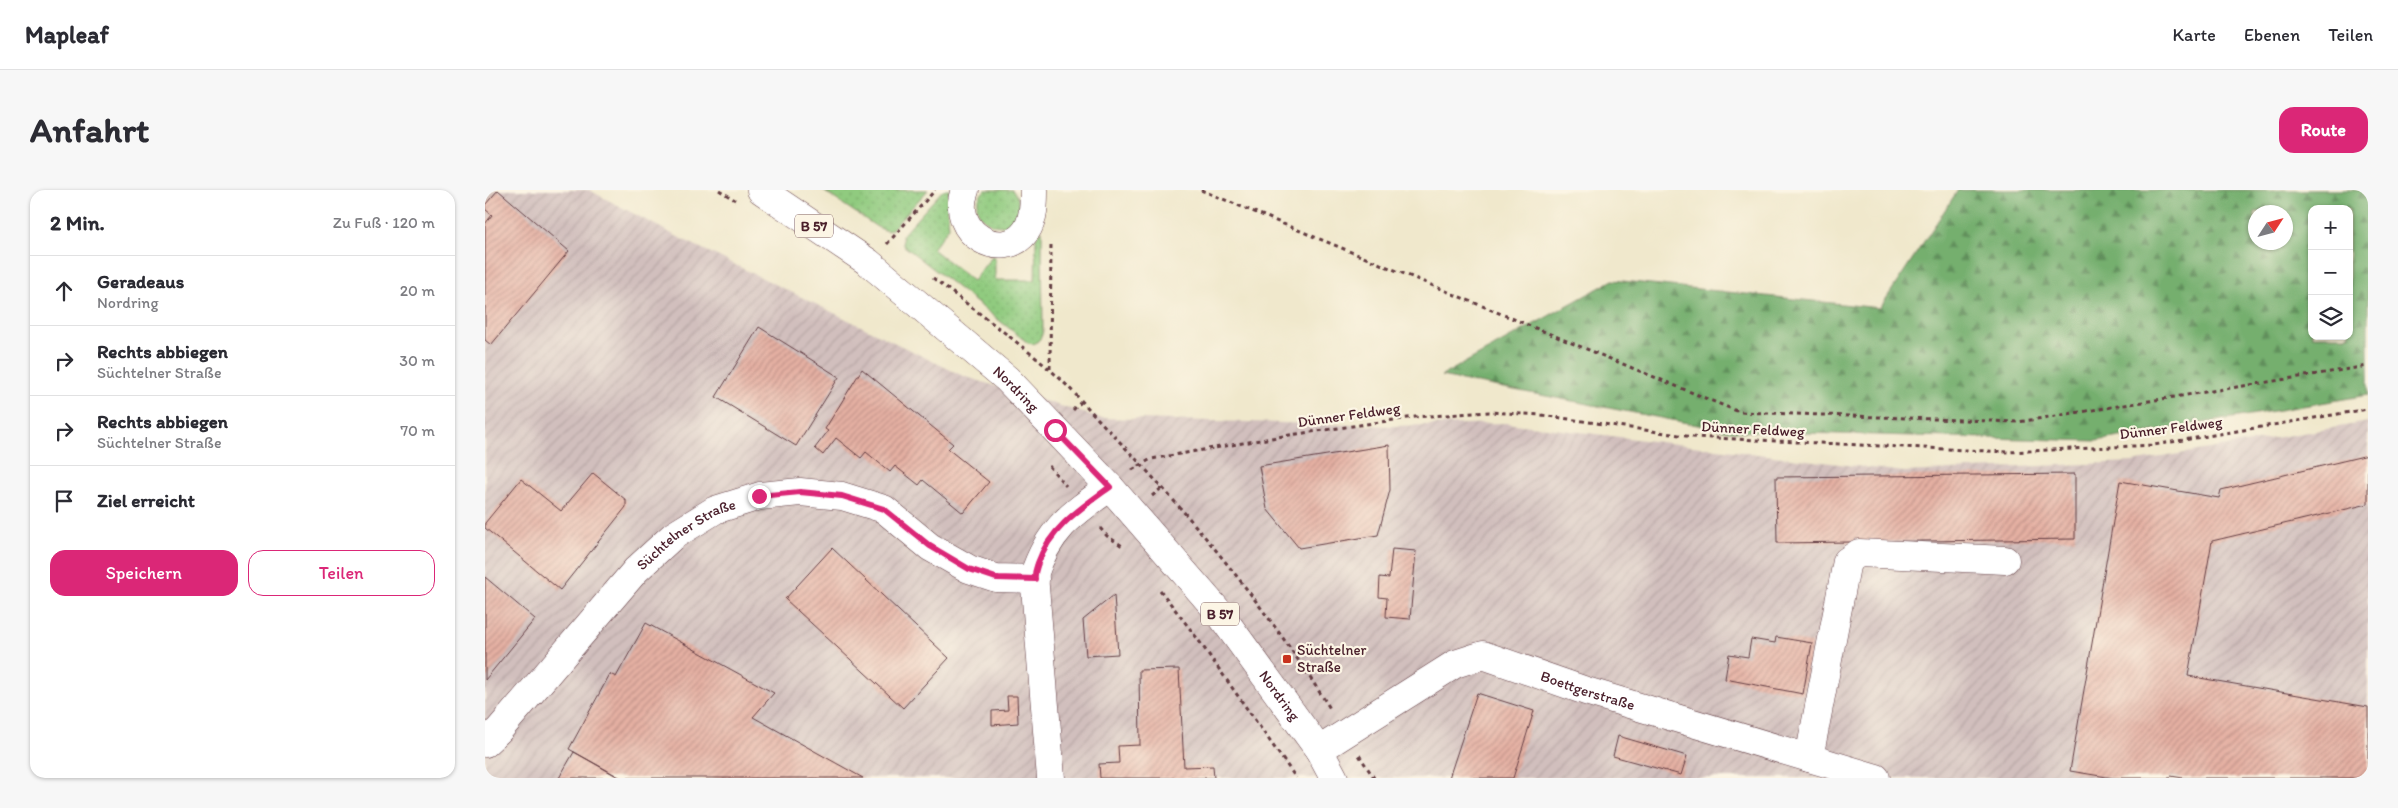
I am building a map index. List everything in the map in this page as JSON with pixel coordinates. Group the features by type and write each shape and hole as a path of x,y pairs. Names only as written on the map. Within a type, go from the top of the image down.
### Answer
{"street":[{"name":"Nordring","path":"761,190 868,262 1007,379 1110,487 1217,610 1319,750 1334,778"},
{"path":"965,190 962,199 962,215 969,231 996,245 1010,243 1026,232 1034,201"},
{"path":"1051,778 1035,579 1041,553 1054,532 1082,507 1110,487"},
{"name":"Süchtelner Straße","path":"485,743 499,730 636,570 673,536 715,510 759,496 800,492 842,496 884,509 930,546 969,569 996,578 1035,579"},
{"path":"1809,758 1847,561 1859,553 2005,560"},
{"name":"Boettgerstraße","path":"1319,750 1455,664 1483,655 1586,691 1876,778"}],"path":[{"path":"896,249 888,243 935,190"},
{"path":"1201,190 1739,412 2018,422 2368,366"},
{"path":"1034,201 1051,231 1050,369"},
{"path":"927,273 1050,369 1141,464 1210,541 1303,666 1374,778"},
{"name":"Dünner Feldweg","path":"1141,464 1151,459 1283,436 1415,417 1489,412 1541,414 1693,437 2008,452 2154,445 2368,409"},
{"path":"1048,464 1082,507"},
{"path":"1107,536 1126,549"},
{"path":"1159,588 1197,638 1296,778"}],"shaded area":[{"path":"485,190 589,190 676,236 963,376 1100,418 1391,426 1505,423 1904,472 2132,462 2368,422 2368,778 485,778"}],"green space":[{"path":"822,190 928,190 892,229 887,231 877,227"},
{"path":"943,190 950,190 947,201 949,227 933,249 973,281 992,256 995,257 995,280 1035,280 1036,237 1042,230 1043,330 1042,335 1034,344 1028,343 903,245 902,236"},
{"path":"985,190 1012,190 1019,203 1015,219 1008,224 999,226 982,218 978,210 978,201"},
{"path":"1958,190 2368,190 2368,395 2096,441 1729,431 1441,376 1613,280 1880,308"}],"building":[{"path":"498,190 569,251 491,345 485,340 485,224 492,215 485,209 485,205"},
{"path":"759,327 839,377 796,446 716,397"},
{"path":"862,369 953,444 948,449 989,482 963,513 923,480 919,485 895,466 890,472 866,452 861,458 836,438 823,455 815,448 828,431 825,429"},
{"path":"1389,445 1390,490 1378,535 1299,548 1267,509 1259,466"},
{"path":"2368,455 2368,504 2212,541 2188,676 2368,707 2368,778 2183,778 2171,776 2170,778 2113,778 2070,771 2120,481 2219,498 2221,490"},
{"path":"593,473 626,500 626,507 560,590 485,528 485,523 521,479 561,511"},
{"path":"2075,474 2075,539 1777,543 1776,477"},
{"path":"832,548 949,658 903,708 785,599"},
{"path":"1392,549 1416,551 1410,619 1386,617 1387,598 1379,597 1380,577 1389,578"},
{"path":"485,577 535,619 485,680"},
{"path":"1114,595 1118,654 1086,656 1083,620"},
{"path":"646,623 774,693 753,717 863,778 621,778 569,749 610,674 616,677"},
{"path":"1776,637 1812,643 1803,694 1725,679 1729,654 1748,657 1751,639 1775,643"},
{"path":"1179,669 1184,767 1213,766 1214,778 1100,778 1099,764 1119,763 1118,746 1140,745 1139,670"},
{"path":"1477,693 1534,711 1513,778 1449,778"},
{"path":"1007,696 1017,696 1018,723 992,725 992,711 1008,710"},
{"path":"1618,736 1687,756 1681,775 1613,756"},
{"path":"574,752 620,778 559,778"}],"place":[{"name":"Süchtelner Straße","path":"1287,659"}],"route":[{"path":"759,496 800,492 842,496 884,509 930,546 969,569 996,578 1035,579 1034,575 1041,553 1054,532 1082,507 1110,487 1055,430"}]}
